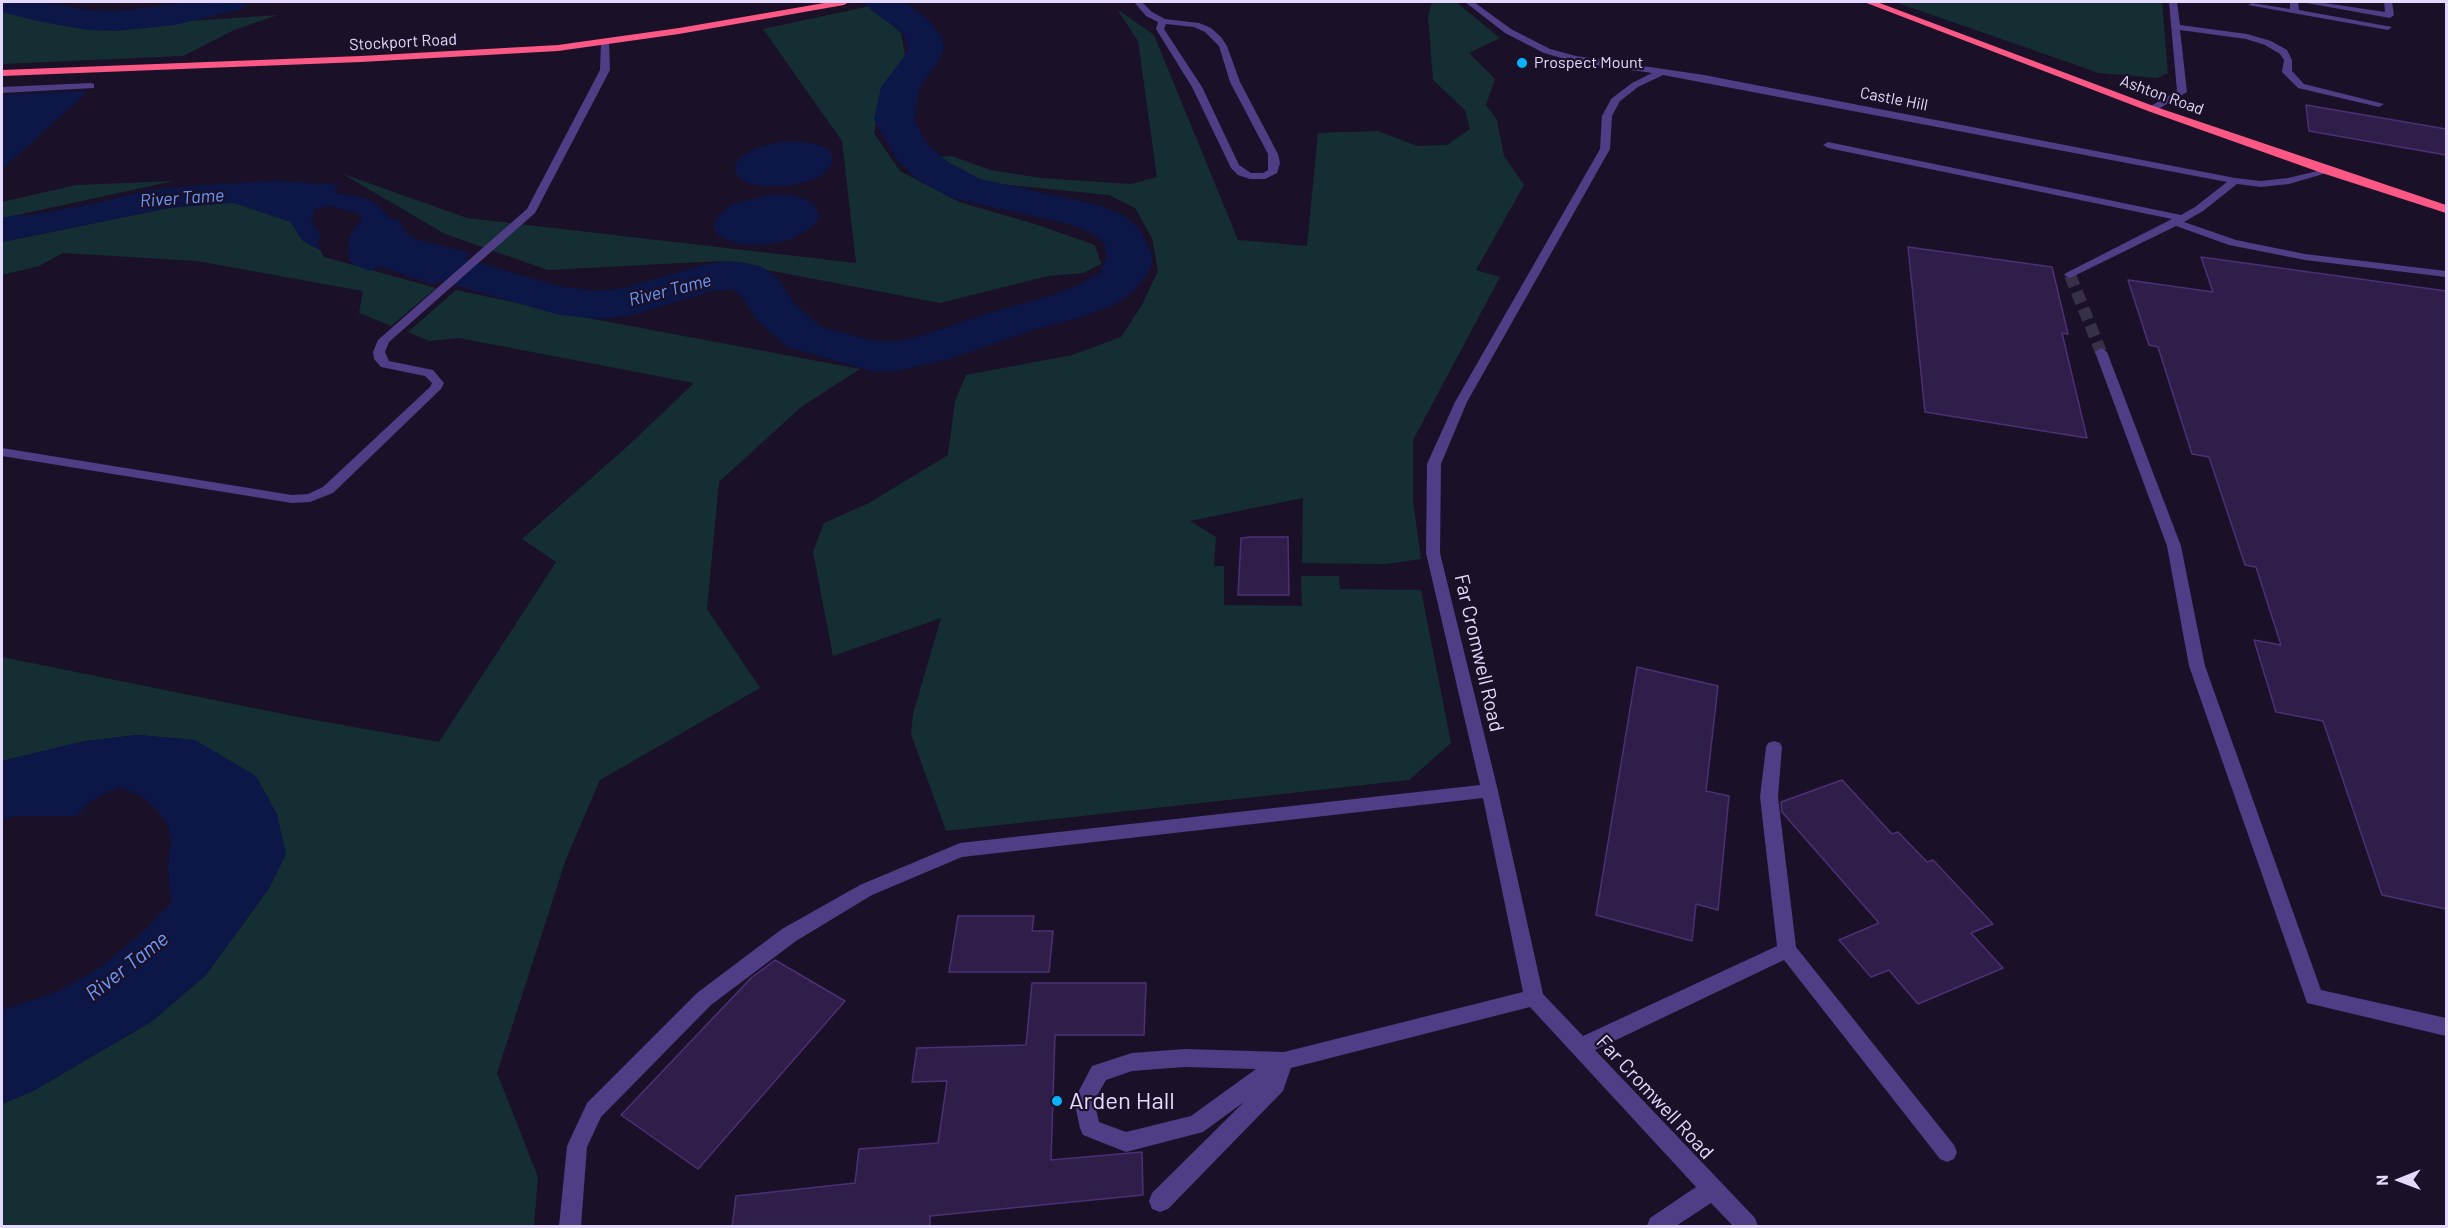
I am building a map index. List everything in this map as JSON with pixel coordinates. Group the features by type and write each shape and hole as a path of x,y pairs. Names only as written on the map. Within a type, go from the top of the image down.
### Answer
{"highway":[{"name":"Stockport Road","path":"2,73 501,52 605,42 844,2"},
{"name":"Ashton Road","path":"1869,2 2152,110 2446,209"}],"street":[{"path":"1138,2 1149,14 1163,21 1196,25 1209,30 1218,39 1223,46 1234,82 1272,154 1275,163 1273,171 1265,176 1250,176 1242,173 1235,166 1197,87 1160,28 1163,21"},
{"name":"Castle Hill","path":"1469,2 1508,32 1547,51 1575,58 1704,78 2235,181 2261,184 2289,181 2325,170"},
{"path":"2152,110 2182,92 2173,2"},
{"path":"2294,2 2295,12"},
{"path":"2305,2 2391,15 2388,2"},
{"path":"2252,5 2388,27"},
{"path":"2175,27 2247,37 2268,43 2284,52 2288,60 2287,72 2301,86 2379,104"},
{"path":"2,452 274,497 302,500 320,495 435,389 438,383 429,373 385,364 380,359 379,352 384,340 531,211 605,70 605,42"},
{"name":"Far Cromwell Road","path":"1662,72 1635,85 1616,99 1607,116 1605,149 1461,402 1434,464 1433,553 1490,791 1534,998 1747,1227"},
{"path":"2,90 91,86"},
{"path":"1828,145 2178,220 2233,243 2295,255 2446,274"},
{"path":"2070,275 2199,209 2235,181"},
{"path":"2101,352 2174,546 2198,666 2314,997 2446,1028"},
{"path":"1774,747 1769,797 1787,950 1947,1152"},
{"path":"570,1227 577,1146 594,1110 704,999 789,935 866,890 960,850 1490,791"},
{"path":"1580,1047 1787,950"},
{"path":"1284,1061 1196,1125 1126,1142 1089,1128 1084,1100 1099,1073 1132,1062 1184,1058 1284,1061 1534,998"},
{"path":"1160,1201 1276,1084 1284,1061"},
{"path":"1658,1227 1712,1189"}],"green space":[{"path":"1432,2 1456,2 1500,38 1469,53 1495,79 1486,105 1497,120 1504,156 1524,185 1476,270 1500,277 1413,440 1413,501 1421,559 1386,564 1302,563 1303,498 1190,521 1216,537 1214,566 1224,566 1224,605 1302,606 1301,576 1339,576 1340,589 1421,590 1451,743 1409,780 946,831 911,734 913,714 941,618 833,656 813,552 824,523 869,503 948,455 955,401 966,375 1072,355 1121,337 1142,305 1158,271 1152,238 1135,208 1109,195 990,183 949,168 936,157 952,156 990,170 1041,178 1131,184 1157,177 1138,41 1117,9 1154,35 1238,240 1307,246 1318,133 1378,131 1417,146 1447,145 1470,129 1465,110 1433,80 1428,16"},
{"path":"1895,2 2162,2 2168,73 2157,78 2099,73"},
{"path":"2,4 191,21 278,15 234,30 183,56 2,64"},
{"path":"870,6 901,33 905,55 882,91 874,133 900,171 959,202 1035,224 1095,245 1101,264 1083,273 1048,276 940,303 720,261 548,270 445,234 343,174 467,218 856,263 842,141 763,29"},
{"path":"174,181 2,218 2,202 76,185"},
{"path":"234,203 279,216 291,222 302,240 320,250 324,257 436,288 391,326 359,313 363,291 197,261 63,253 39,266 2,275 2,242 169,208"},
{"path":"456,290 593,319 860,369 801,407 719,482 707,609 760,688 600,780 566,859 497,1073 538,1177 534,1226 2,1226 2,1104 33,1091 151,1022 206,975 270,887 195,740 137,735 85,741 2,761 2,657 303,718 439,742 556,562 522,539 629,445 694,383 459,338 429,341 408,332"}],"water":[{"path":"88,91 71,107 2,169 2,95"},
{"path":"781,142 806,142 825,147 831,152 833,163 822,175 812,180 787,186 750,184 736,175 735,164 740,158 757,148"},
{"path":"276,181 339,185 334,191 336,193 365,198 378,205 397,227 418,240 472,253 434,285 378,266 370,271 354,265 350,261 348,251 349,239 362,220 360,215 351,211 330,206 313,209 315,214 311,221 320,234 318,242 320,250 302,240 291,222 234,203 169,208 2,242 2,218 26,216 96,203 149,190"},
{"path":"769,195 795,195 813,203 819,214 817,221 812,227 792,239 764,245 738,244 719,236 714,224 717,217 731,205"},
{"path":"137,735 195,740 256,776 277,814 286,854 270,887 206,975 151,1022 33,1091 2,1104 2,1010 59,991 101,967 143,932 171,903 168,865 171,841 168,824 156,809 143,797 119,787 89,802 77,816 15,816 2,820 2,761 85,741"}],"building":[{"path":"2306,105 2446,129 2446,155 2309,131"},
{"path":"1908,247 2052,267 2068,334 2062,333 2087,438 1925,412"},
{"path":"2201,257 2446,291 2446,909 2382,895 2323,721 2276,712 2254,640 2281,645 2256,567 2245,565 2209,457 2192,454 2158,347 2149,345 2128,280 2213,292"},
{"path":"1288,537 1289,595 1238,595 1241,538"},
{"path":"1637,667 1718,686 1706,791 1729,796 1718,910 1696,904 1692,941 1596,915"},
{"path":"1842,780 1892,834 1898,832 1927,862 1933,860 1993,924 1971,933 2003,968 1918,1004 1889,970 1871,977 1839,940 1879,923 1782,812 1781,802"},
{"path":"958,916 1034,916 1032,931 1053,931 1049,972 949,972"},
{"path":"775,960 845,1001 698,1169 621,1115 751,978"},
{"path":"1032,983 1146,983 1144,1035 1055,1035 1051,1160 1142,1152 1143,1195 930,1216 930,1227 732,1227 736,1196 855,1183 859,1149 938,1143 947,1081 912,1082 917,1048 1026,1045"}],"waterway":[{"name":"River Tame","path":"3,2 49,14 88,20 116,21 174,15 230,2"},
{"name":"River Tame","path":"383,229 389,245 406,257 560,301 599,305 628,302 707,278 728,275 746,277 762,290 774,310 804,337 872,356 898,356 932,348 1016,320 1065,307 1096,295 1117,282 1126,272 1130,256 1123,237 1109,225 1087,215 967,189 933,171 912,152 894,120 900,87 922,59 926,47 923,36 916,26 882,2"}],"tunnel":[{"path":"2070,275 2101,352"}],"place":[{"name":"Prospect Mount","path":"1522,63"},
{"name":"Arden Hall","path":"1057,1101"}]}
